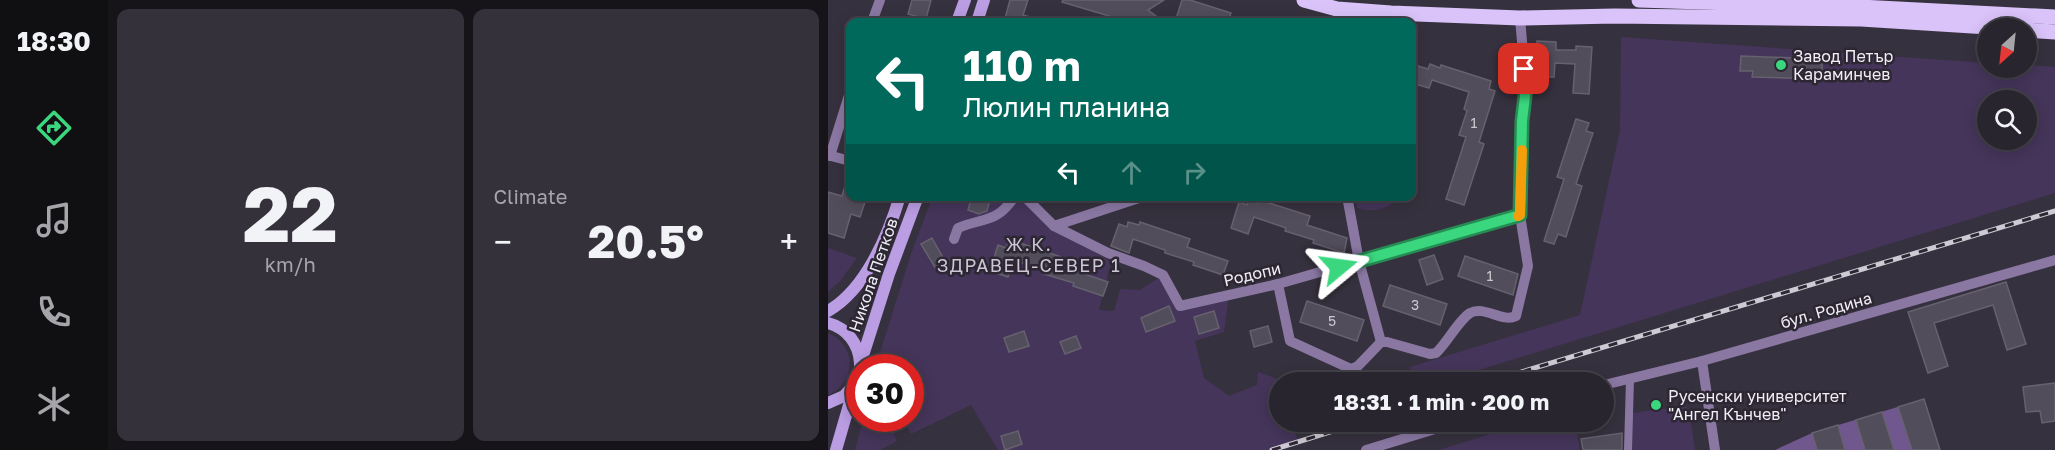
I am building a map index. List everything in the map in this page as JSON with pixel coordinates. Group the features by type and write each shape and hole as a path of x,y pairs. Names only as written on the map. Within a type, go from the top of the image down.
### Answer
{"main road":[{"path":"958,18 964,0"},
{"path":"978,18 984,0"},
{"path":"1304,0 1336,9 1391,13 1520,18 1614,16 1861,20 1977,26"},
{"path":"1639,0 1860,7 2055,17"},
{"path":"2037,31 2055,32"},
{"name":"Никола Петков","path":"828,311 840,304 857,286 892,220 898,201"},
{"name":"Никола Петков","path":"864,354 889,274 916,201"},
{"path":"828,322 842,328 850,336 856,346 857,354"},
{"path":"828,403 844,396 846,393"},
{"name":"Никола Петков","path":"836,450 846,416"}],"street":[{"path":"874,18 880,0"},
{"path":"1278,284 1288,337 1293,344 1351,369 1358,366 1381,342 1430,354 1436,353 1472,312 1510,318 1516,316 1528,266 1520,215 1522,121 1526,88 1520,18"},
{"path":"846,104 829,156 846,160"},
{"path":"954,239 958,228 984,221 1005,210 1011,201"},
{"name":"Родопи","path":"1029,201 1054,226 1108,253 1163,275 1179,306 1278,284 1520,215"},
{"path":"1054,226 1130,201"},
{"path":"1348,201 1359,261 1381,342"},
{"name":"бул. Родина","path":"1614,383 1702,361 2055,260"},
{"path":"1702,361 1715,450"},
{"path":"1628,450 1630,379"},
{"path":"1366,450 1425,432"}],"shaded area":[{"path":"1621,37 1977,62 1977,78 2037,78 2037,66 2055,67 2055,193 1473,372 1411,372 1410,367 1580,315 1620,130"},
{"path":"931,201 1028,201 1054,226 1111,262 1099,310 1114,311 1120,289 1140,290 1163,275 1180,306 1229,295 1224,332 1195,341 1204,378 1229,396 1257,385 1258,372 1269,376 1269,432 1295,432 1298,441 1272,450 998,450 971,405 924,428 924,354 879,354 912,251"},
{"path":"1356,201 1395,201 1386,207 1375,210 1357,208"},
{"path":"828,248 857,258 840,281 828,292"},
{"path":"828,333 838,339 848,354 844,382 828,395"},
{"path":"1924,399 1940,450 1775,450 1812,433"},
{"path":"1685,406 1689,409 1695,450 1632,450 1632,413"},
{"path":"860,432 893,432 897,441 880,450 855,450"},
{"path":"1496,432 1577,432 1580,450 1439,450"}],"building":[{"path":"912,0 931,0 926,18 908,14"},
{"path":"1010,0 1028,0 1023,15 1033,18 1005,18"},
{"path":"1063,0 1164,0 1148,10 1159,18 1116,18 1062,2"},
{"path":"1182,0 1190,0 1231,13 1229,18 1176,18"},
{"path":"1537,41 1556,42 1556,50 1576,50 1576,46 1592,47 1589,94 1573,93 1575,64 1555,63 1554,77 1536,77"},
{"name":"Завод Петър Караминчев","path":"1741,56 1822,59 1822,79 1752,77 1753,71 1740,71"},
{"path":"1430,64 1440,68 1441,65 1491,81 1489,89 1495,91 1479,142 1484,144 1464,205 1446,199 1466,137 1459,135 1467,111 1464,109 1469,92 1432,80 1429,88 1416,84 1418,66 1428,69"},
{"path":"1576,119 1589,123 1586,131 1593,133 1576,184 1582,186 1566,237 1558,234 1554,244 1544,241 1564,179 1557,177"},
{"path":"846,183 846,201 865,201 860,217 851,214 844,238 828,233 828,192 842,196"},
{"path":"971,201 990,201 987,211 979,214 968,210"},
{"path":"1249,201 1259,203 1263,201 1310,216 1307,225 1347,238 1344,253 1313,243 1314,240 1285,231 1286,228 1254,217 1248,234 1231,228 1239,202 1247,205"},
{"path":"1128,222 1139,225 1140,222 1190,239 1187,247 1228,261 1223,275 1193,265 1194,262 1165,253 1165,250 1133,239 1129,253 1111,246 1119,224 1127,227"},
{"path":"932,238 946,263 936,269 921,244"},
{"path":"1008,243 1019,246 1020,243 1070,260 1067,268 1108,282 1103,296 1073,286 1074,283 1044,274 1045,271 1013,260 1008,277 990,271 998,245 1006,248"},
{"path":"1434,255 1443,279 1427,285 1419,260"},
{"path":"1465,256 1518,274 1513,295 1458,276"},
{"path":"2006,282 2026,344 2007,350 1993,305 1934,323 1948,366 1928,373 1908,312"},
{"path":"1390,285 1447,304 1440,325 1383,306"},
{"path":"1307,301 1364,320 1357,341 1300,322"},
{"path":"1169,306 1175,321 1146,332 1141,318"},
{"path":"1214,311 1219,328 1199,334 1194,317"},
{"path":"1268,326 1272,342 1254,347 1250,331"},
{"path":"1024,331 1029,346 1009,352 1004,338"},
{"path":"1076,336 1081,348 1065,354 1060,342"},
{"path":"2055,383 2055,421 2042,423 2040,411 2026,412 2023,387"},
{"path":"1924,399 1940,450 1912,450 1898,407"},
{"path":"1882,412 1894,450 1865,450 1856,420"},
{"path":"1838,425 1845,450 1817,450 1812,433"},
{"path":"1018,431 1022,444 1005,450 1001,436"},
{"path":"1622,433 1622,450 1583,450 1581,439"}],"railway":[{"path":"1521,372 2055,211"},
{"path":"1272,450 1330,432"}],"slow traffic":[{"path":"1518,216 1520,215 1522,150"}],"place":[{"name":"Завод Петър Караминчев","path":"1781,65"},
{"name":"Русенски университет \"Ангел Кънчев\"","path":"1656,405"}],"district":[{"name":"Ж.К. ЗДРАВЕЦ-СЕВЕР 1","path":"1029,255"}],"route":[{"path":"1339,267 1520,215 1522,121 1526,88 1524,69"}]}
